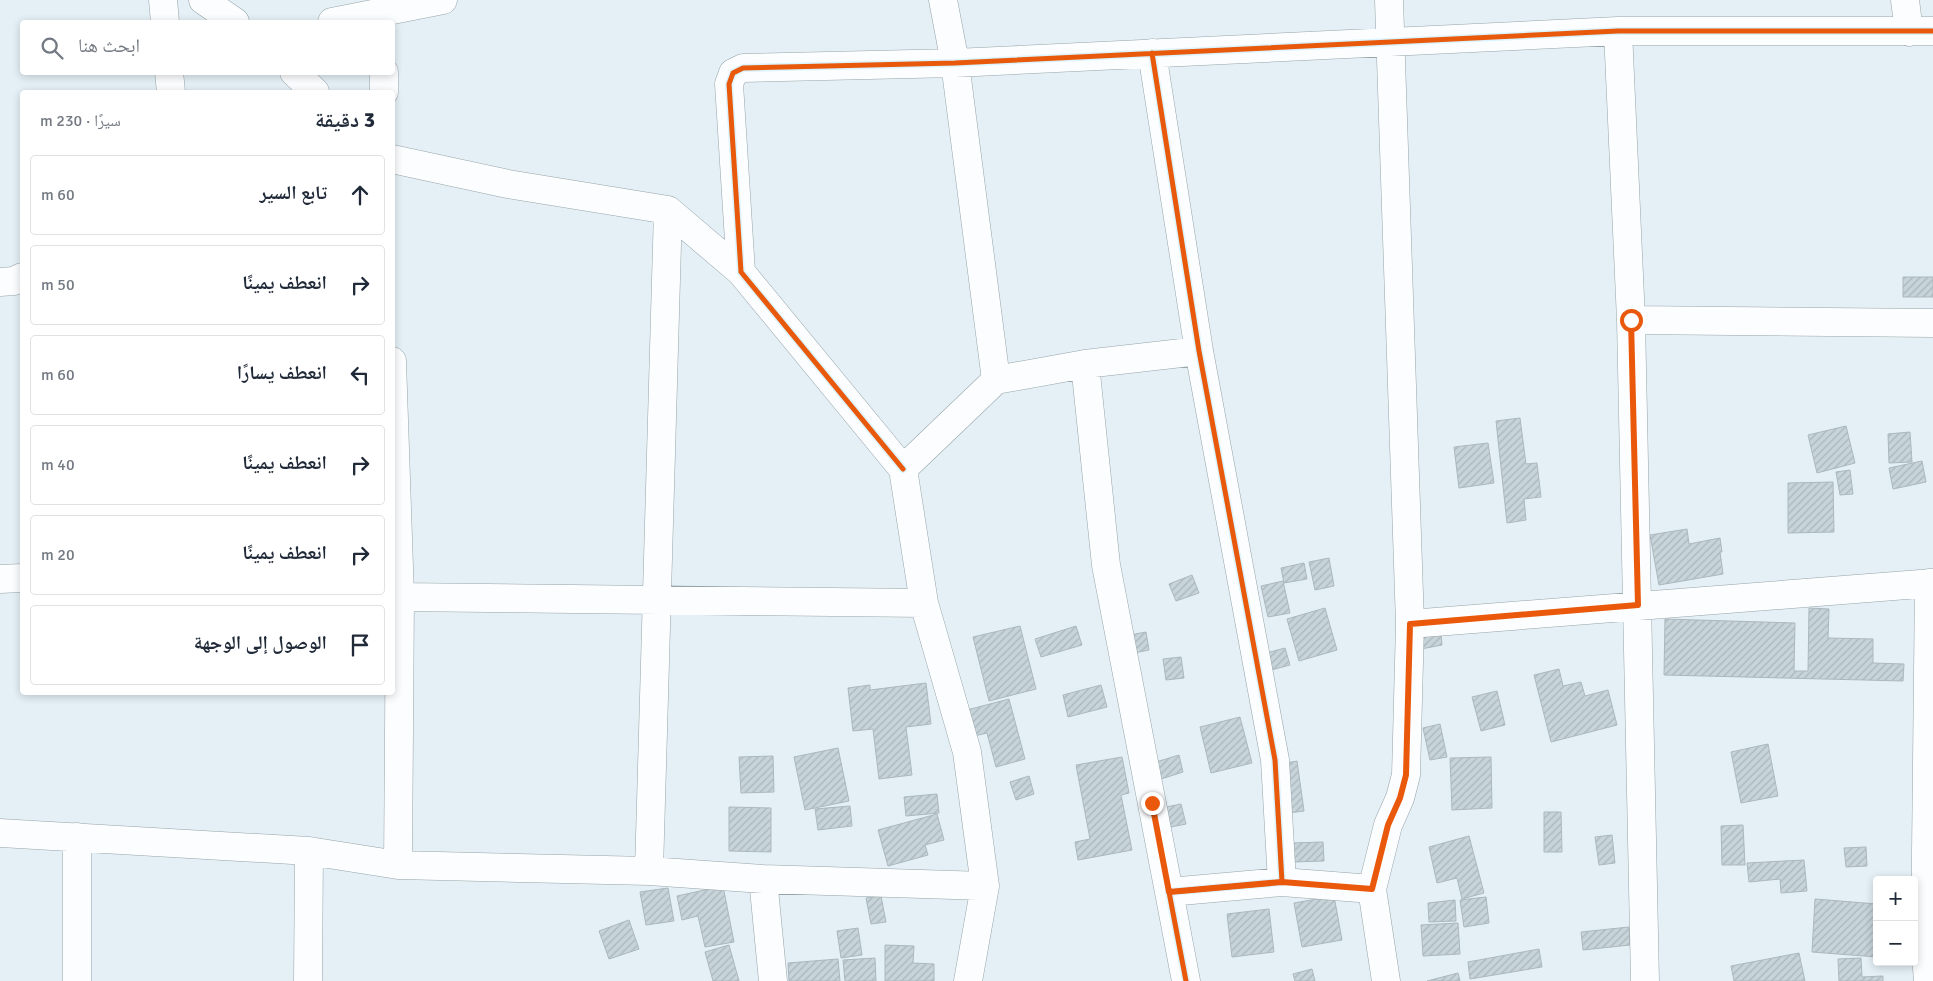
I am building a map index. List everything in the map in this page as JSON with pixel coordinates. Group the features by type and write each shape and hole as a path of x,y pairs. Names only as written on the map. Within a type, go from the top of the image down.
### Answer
{"street":[{"path":"163,0 165,20"},
{"path":"203,0 231,20"},
{"path":"352,20 382,17 443,0"},
{"path":"942,0 955,63 996,380"},
{"path":"1386,981 1372,889 1388,825 1400,798 1406,775 1410,624 1388,0"},
{"path":"741,272 728,84 733,73 743,68 955,63 1618,31 1921,31 1906,0"},
{"path":"1618,31 1631,320 1645,981"},
{"path":"1152,54 1199,351 1275,760 1282,882"},
{"path":"169,75 171,90"},
{"path":"297,75 314,90"},
{"path":"384,75 384,90"},
{"path":"395,160 508,184 668,210 741,272 903,469 924,603 967,752 985,886 968,981"},
{"path":"649,871 668,210"},
{"path":"0,282 20,279"},
{"path":"1631,320 1933,323"},
{"path":"903,469 996,380 1085,364 1199,351"},
{"path":"1085,364 1106,565 1186,981"},
{"path":"395,536 398,865"},
{"path":"0,579 20,578"},
{"path":"1410,624 1931,583 1925,942 1928,981"},
{"path":"396,595 656,601 924,603"},
{"path":"0,833 309,851 398,865 649,871 764,878 985,886"},
{"path":"77,837 77,981"},
{"path":"308,981 309,851"},
{"path":"764,878 773,981"},
{"path":"1169,892 1282,882 1372,889"}],"building":[{"path":"1903,277 1933,277 1933,297 1903,297"},
{"path":"1520,418 1526,464 1537,463 1541,497 1524,499 1526,520 1507,523 1496,421"},
{"path":"1846,426 1855,463 1817,473 1808,435"},
{"path":"1910,432 1912,462 1889,463 1888,434"},
{"path":"1488,443 1494,483 1459,488 1454,447"},
{"path":"1922,461 1926,482 1893,489 1889,468"},
{"path":"1850,470 1853,494 1840,495 1836,472"},
{"path":"1833,482 1834,532 1788,533 1788,483"},
{"path":"1687,529 1689,544 1720,538 1723,574 1659,585 1650,535"},
{"path":"1329,558 1334,586 1315,590 1309,562"},
{"path":"1304,563 1307,579 1284,583 1281,568"},
{"path":"1192,575 1199,593 1176,601 1169,584"},
{"path":"1283,581 1290,613 1268,617 1261,586"},
{"path":"1325,608 1337,650 1299,661 1287,619"},
{"path":"1809,608 1829,609 1828,638 1873,639 1873,663 1904,664 1903,681 1664,675 1665,619 1795,623 1794,671 1808,671"},
{"path":"1440,624 1442,645 1421,649 1419,627"},
{"path":"1020,626 1036,689 989,701 973,637"},
{"path":"1076,626 1082,645 1041,657 1035,639"},
{"path":"1146,632 1149,650 1129,654 1125,636"},
{"path":"1285,648 1290,665 1264,672 1259,655"},
{"path":"1181,657 1184,678 1166,680 1163,659"},
{"path":"1559,669 1563,686 1581,682 1585,696 1608,690 1617,725 1551,742 1534,675"},
{"path":"926,683 931,724 906,727 912,775 879,779 873,729 853,731 848,688 870,685 870,690"},
{"path":"1101,685 1107,707 1068,717 1063,695"},
{"path":"1497,691 1505,725 1481,731 1472,697"},
{"path":"1009,699 1025,759 996,767 987,733 974,736 967,710"},
{"path":"1240,717 1252,763 1211,773 1200,727"},
{"path":"1440,724 1447,757 1430,760 1423,728"},
{"path":"1768,744 1778,796 1741,803 1731,752"},
{"path":"838,748 849,801 805,810 794,757"},
{"path":"1179,755 1183,772 1161,779 1156,762"},
{"path":"773,756 774,792 741,793 739,757"},
{"path":"1122,757 1129,793 1121,795 1132,850 1078,860 1075,842 1090,839 1076,765"},
{"path":"1491,757 1492,808 1452,810 1450,758"},
{"path":"1297,761 1304,811 1288,813 1281,764"},
{"path":"1029,776 1034,794 1016,800 1010,782"},
{"path":"937,794 939,813 906,816 904,797"},
{"path":"1181,804 1186,824 1166,828 1161,808"},
{"path":"850,806 852,826 818,830 815,809"},
{"path":"729,807 771,808 771,852 729,851"},
{"path":"1544,812 1561,812 1562,852 1544,852"},
{"path":"937,814 944,840 925,845 928,855 888,866 878,830"},
{"path":"1743,825 1745,865 1722,865 1721,826"},
{"path":"1612,835 1615,863 1599,865 1595,837"},
{"path":"1469,836 1484,893 1462,899 1457,878 1437,883 1429,847"},
{"path":"1323,842 1324,861 1293,862 1292,843"},
{"path":"1866,847 1867,866 1846,867 1844,848"},
{"path":"1804,860 1807,891 1781,893 1780,879 1749,882 1747,863"},
{"path":"723,886 734,942 705,947 698,916 682,920 677,896"},
{"path":"668,888 674,921 646,925 640,892"},
{"path":"881,896 886,922 871,924 866,898"},
{"path":"1334,896 1342,940 1302,947 1294,903"},
{"path":"1486,897 1489,923 1464,927 1460,900"},
{"path":"1815,899 1873,904 1873,957 1812,952"},
{"path":"1455,900 1456,921 1429,922 1428,903"},
{"path":"1269,909 1274,952 1232,957 1227,914"},
{"path":"629,920 639,949 609,959 599,931"},
{"path":"1458,923 1460,954 1423,956 1421,925"},
{"path":"1629,927 1630,945 1583,950 1581,932"},
{"path":"858,928 862,955 841,958 837,931"},
{"path":"729,945 739,981 713,981 705,952"},
{"path":"885,945 914,946 913,963 934,964 934,981 885,981"},
{"path":"1539,949 1542,967 1470,979 1468,962"},
{"path":"1799,953 1805,981 1734,981 1731,966"},
{"path":"875,958 876,981 845,981 843,960"},
{"path":"1861,958 1862,977 1883,976 1883,981 1839,981 1838,959"},
{"path":"838,959 840,981 789,981 788,963"},
{"path":"1312,969 1315,981 1295,981 1293,974"},
{"path":"1458,973 1460,981 1427,981"}],"cycle path":[{"path":"903,469 741,272 729,84 733,73 743,68 955,63 1618,31 1933,31"},
{"path":"1152,53 1199,351 1275,760 1282,882 1169,892 1186,981"}],"route":[{"path":"1152,803 1169,892 1282,882 1372,889 1376,866 1388,825 1400,798 1406,775 1410,624 1638,605 1631,320"}]}
